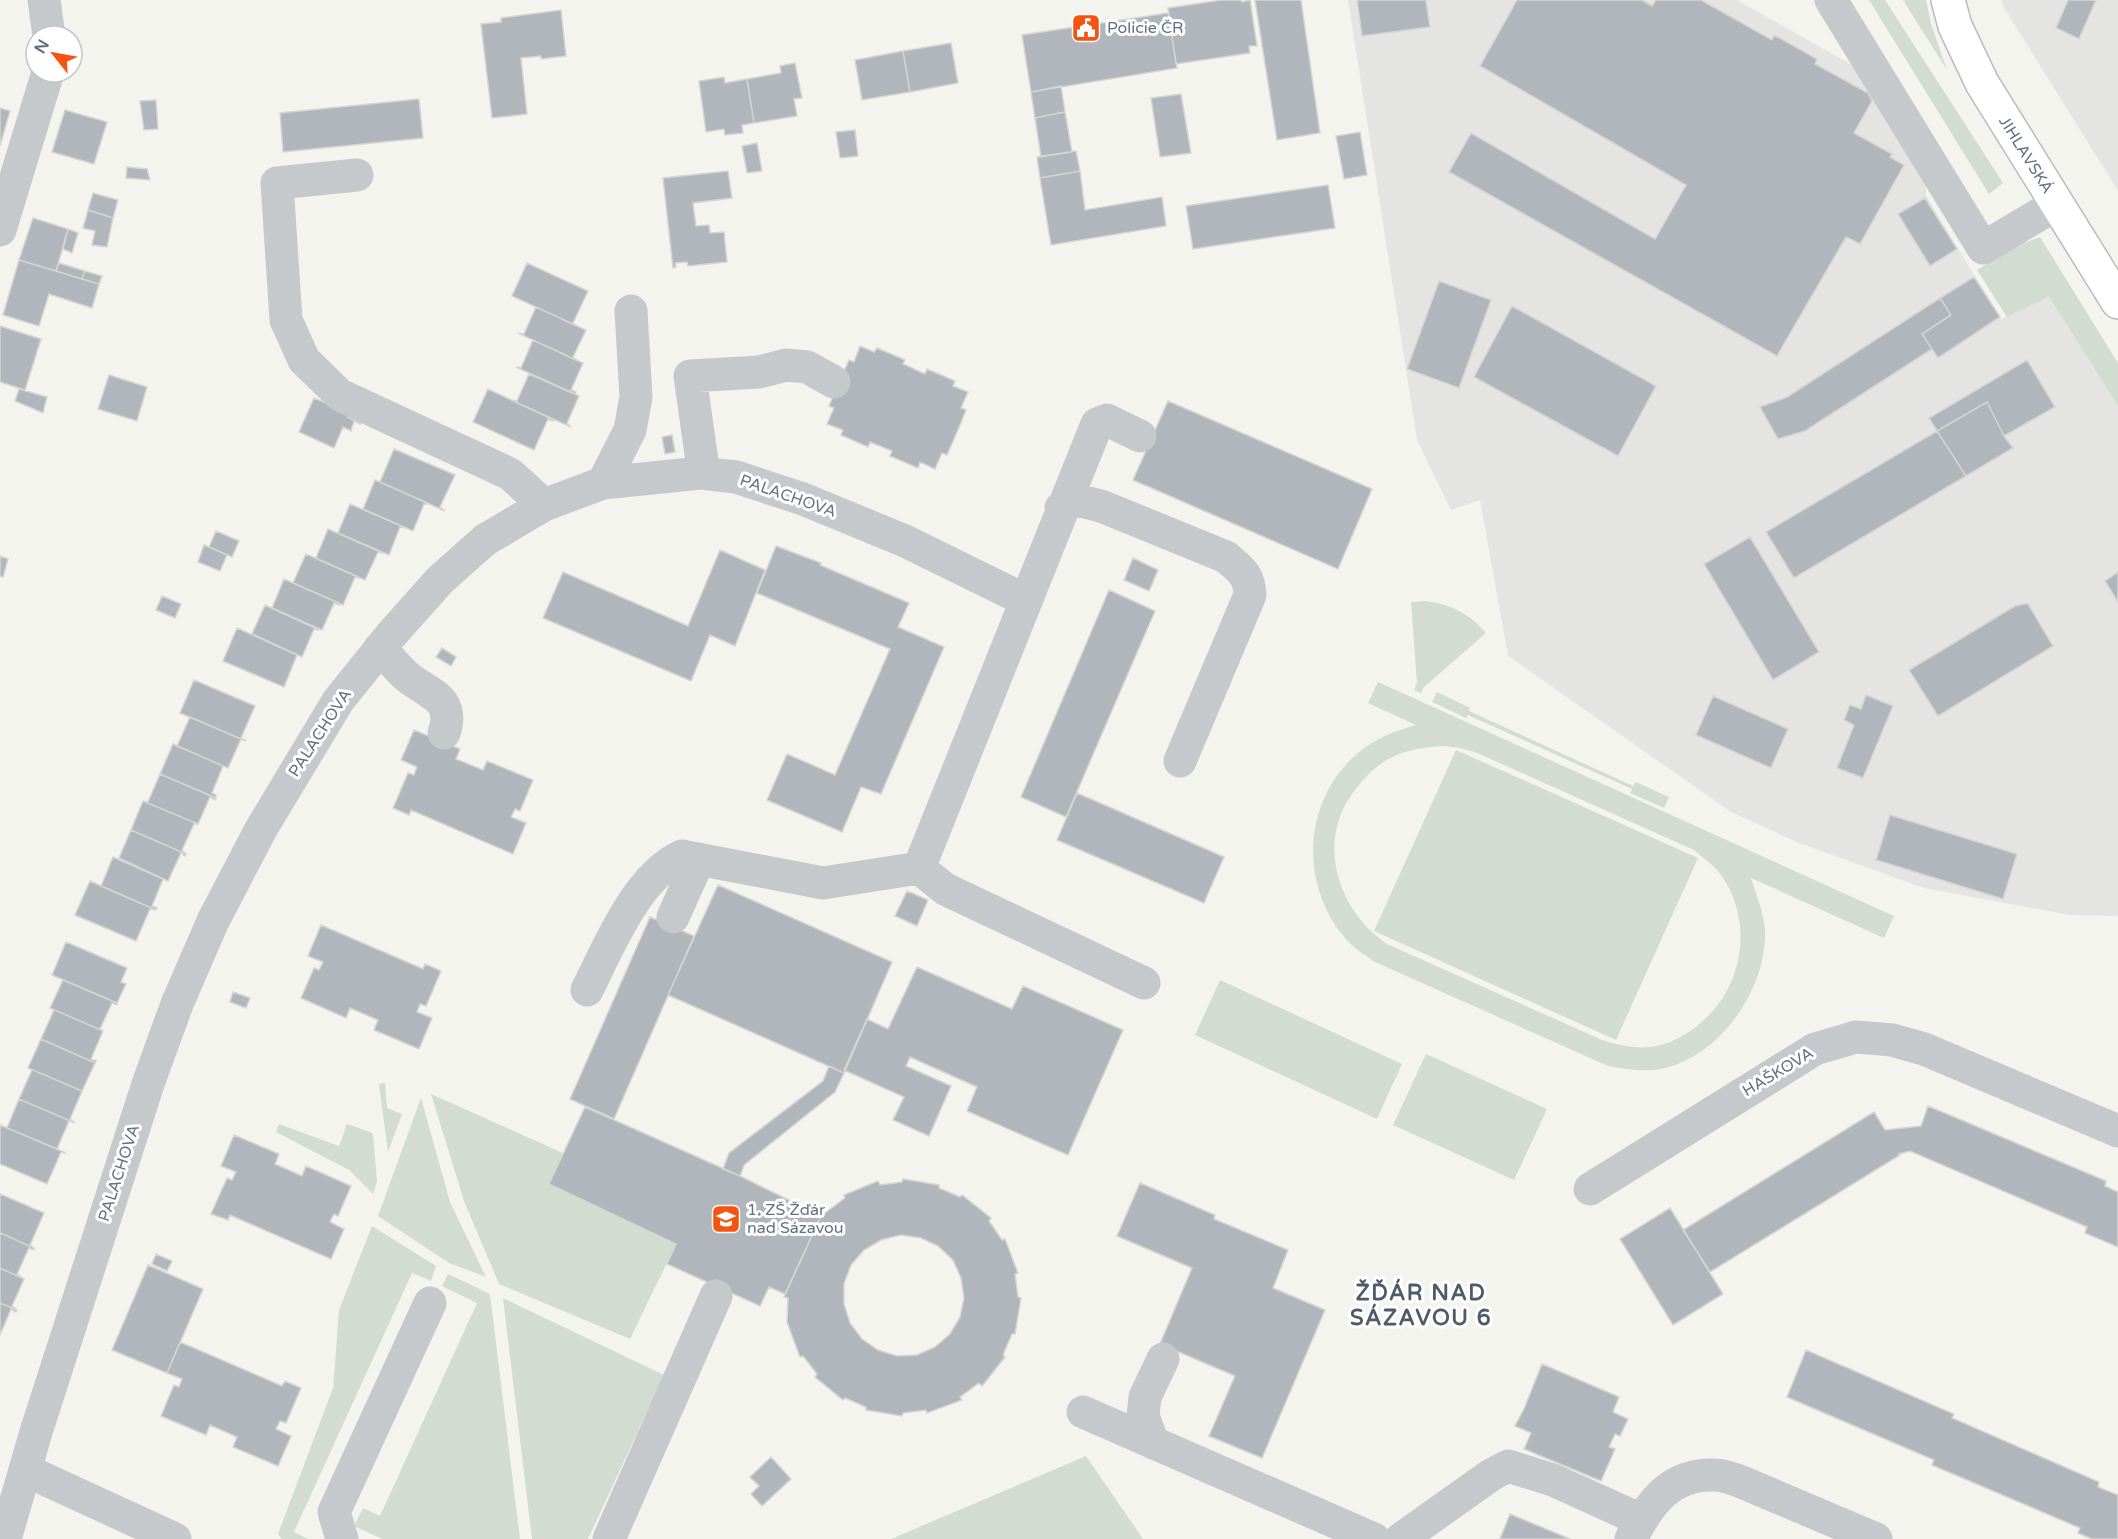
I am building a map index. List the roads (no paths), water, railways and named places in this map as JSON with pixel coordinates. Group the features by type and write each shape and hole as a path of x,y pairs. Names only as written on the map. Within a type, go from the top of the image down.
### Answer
{"main road":[{"name":"JIHLAVSKÁ","path":"1948,0 1954,26 1982,83 2118,302"}],"street":[{"path":"44,0 47,24"},
{"path":"1831,0 1983,248 2057,204"},
{"path":"0,230 44,84"},
{"path":"357,175 277,183 286,320 304,360 340,395 510,474 544,505"},
{"path":"603,483 630,430 636,397 631,311"},
{"path":"701,473 702,461 690,376 759,372 786,365 807,367 834,382"},
{"path":"919,868 1096,423 1107,420 1140,436"},
{"name":"PALACHOVA","path":"6,1539 15,1478 148,1084 177,1004 213,921 261,829 338,701 380,648 440,580 485,540 544,505 603,483 701,473 736,477 803,499 905,541 1025,600"},
{"path":"1061,508 1077,500 1101,506 1226,557 1250,581 1250,595 1180,761"},
{"path":"380,648 409,678 434,693 442,701 447,711 444,733"},
{"path":"587,990 629,905 669,862 682,856 823,883 919,868 945,889 1144,983"},
{"path":"673,917 699,859"},
{"name":"HAŠKOVA","path":"1590,1189 1815,1049 1856,1037 1892,1040 1924,1049 2118,1131"},
{"path":"609,1539 716,1296"},
{"path":"342,1539 334,1512 430,1303"},
{"path":"1153,1443 1143,1416 1144,1396 1163,1359"},
{"path":"1083,1412 1374,1539"},
{"path":"1401,1539 1491,1475 1508,1466 1553,1480 1636,1530 1659,1495 1682,1481 1715,1475 1737,1480 1876,1539"},
{"path":"15,1478 175,1539"}],"place":[{"name":"Policie ČR","path":"1086,28"},
{"name":"1. ZŠ Žďár nad Sázavou","path":"726,1219"}],"district":[{"name":"ŽĎÁR NAD SÁZAVOU 6","path":"1421,1306"}]}
